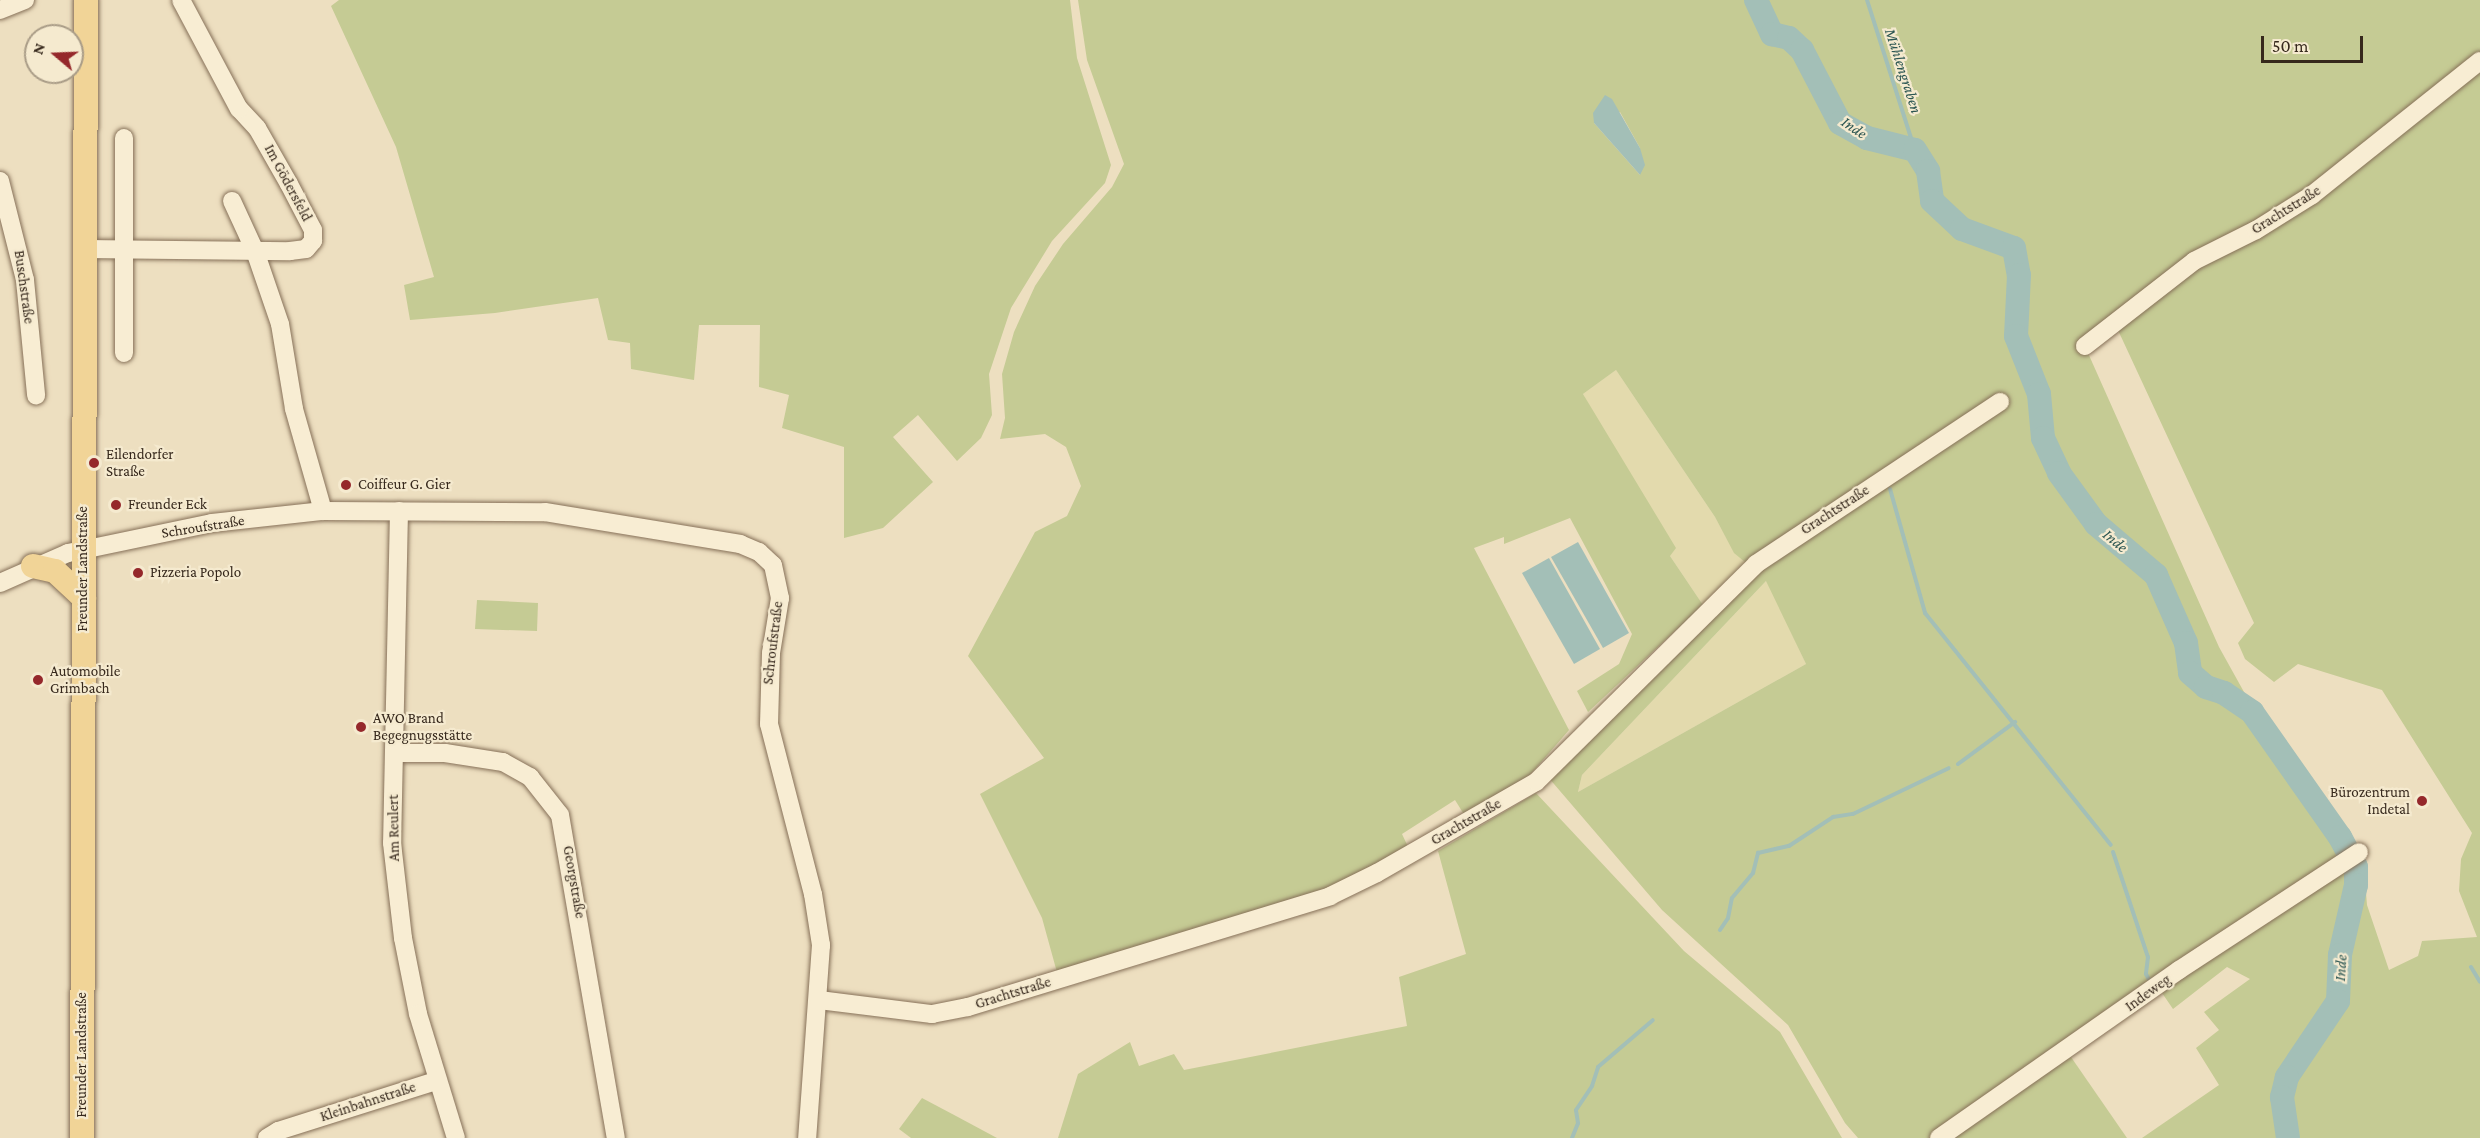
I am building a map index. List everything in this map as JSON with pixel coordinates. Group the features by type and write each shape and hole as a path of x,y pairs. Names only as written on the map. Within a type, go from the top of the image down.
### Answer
{"main road":[{"name":"Freunder Landstraße","path":"82,1138 86,0"},
{"path":"33,567 55,571 84,598"}],"street":[{"path":"0,10 25,0"},
{"name":"Im Gödersfeld","path":"85,249 255,251 306,249 314,241 313,230 258,128 238,109 181,0"},
{"name":"Grachtstraße","path":"2085,346 2194,261 2256,230 2312,195 2480,61"},
{"path":"124,138 124,353"},
{"name":"Buschstraße","path":"0,181 25,280 36,395"},
{"path":"232,201 255,251 280,324 294,409 323,510"},
{"name":"Grachtstraße","path":"819,1000 932,1014 968,1007 1330,896 1386,868 1467,818 1536,782 1756,564 2000,402"},
{"name":"Schroufstraße","path":"84,549 212,523 323,510 545,512 740,544 759,552 773,565 780,598 771,653 769,724 813,894 821,945 819,1000 807,1138"},
{"name":"Am Reulert","path":"399,511 392,843 403,938 436,1081 456,1138"},
{"path":"0,583 33,567 84,549"},
{"name":"Georgstraße","path":"394,753 445,753 503,762 530,777 560,815 615,1138"},
{"name":"Indeweg","path":"1939,1138 2179,970 2359,852"},
{"name":"Kleinbahnstraße","path":"267,1138 278,1131 436,1081"}],"shaded area":[{"path":"1616,370 1715,517 1734,552 1747,564 1703,605 1670,556 1583,394"},
{"path":"1767,580 1806,664 1578,792 1582,775"}],"green space":[{"path":"339,0 1070,0 1077,58 1111,165 1105,183 1052,241 1011,308 989,374 992,415 981,438 957,461 918,415 893,437 933,482 883,528 844,538 844,447 782,428 789,395 759,387 760,325 699,325 694,380 631,369 630,343 608,340 598,298 495,313 410,320 404,285 434,277 396,147 331,6"},
{"path":"1078,0 2480,0 2480,1138 2142,1138 2219,1085 2196,1048 2219,1030 2204,1012 2250,979 2227,967 2173,1009 2160,990 1935,1138 1858,1138 1845,1123 1788,1025 1662,910 1548,777 1757,572 1734,553 1715,517 1616,370 1583,394 1676,548 1670,556 1703,605 1588,712 1577,691 1619,664 1632,634 1570,518 1504,544 1504,537 1474,548 1569,730 1530,775 1465,816 1455,800 1402,834 1410,851 1329,893 1058,976 1042,918 980,794 1044,758 968,656 1035,532 1067,516 1081,486 1066,447 1045,434 1000,439 1005,418 1002,374 1014,332 1035,286 1063,244 1112,187 1124,164 1087,60","holes":["1620,112 1640,148 1640,175 1594,123","2117,328 2254,623 2238,643 2245,659 2274,682 2298,664 2382,690 2472,833 2461,859 2459,891 2477,937 2422,941 2418,956 2389,970 2367,905 2363,857 2266,714 2249,701 2219,647 2088,353","1766,581 1806,664 1578,792 1582,775"]},
{"path":"477,600 538,603 537,631 475,629"},
{"path":"1536,793 1684,951 1780,1032 1842,1138 1058,1138 1078,1074 1130,1042 1139,1066 1174,1054 1184,1070 1407,1026 1399,977 1466,954 1438,851"},
{"path":"2071,1057 2127,1138 1948,1138 1949,1137"},
{"path":"922,1098 997,1138 911,1138 899,1129"}],"water":[{"path":"1605,95 1612,99 1640,148 1645,165 1640,175 1594,123 1593,113"},
{"path":"1578,542 1629,633 1603,648 1551,557"},
{"path":"1549,558 1600,649 1574,664 1522,573"}],"waterway":[{"name":"Inde","path":"1756,0 1772,34 1789,38 1802,50 1840,123 1867,138 1915,150 1928,171 1932,201 1962,229 2014,248 2019,275 2016,336 2039,394 2043,438 2059,473 2096,524 2156,575 2186,643 2190,673 2206,687 2224,693 2252,712 2340,837 2356,867 2356,885 2340,955 2338,1001 2287,1077 2282,1097 2288,1138"},
{"name":"Mühlengraben","path":"1867,0 1915,150"},
{"path":"1890,489 1925,613 2111,845"},
{"path":"1958,764 2015,722"},
{"path":"1720,930 1728,918 1732,898 1753,873 1758,853 1789,846 1833,817 1853,814 1949,768"},
{"path":"2113,852 2148,957 2146,974 2151,983"},
{"path":"2471,967 2480,982"},
{"path":"1572,1138 1578,1123 1576,1110 1592,1086 1598,1067 1653,1020"}],"place":[{"name":"Eilendorfer Straße","path":"94,463"},
{"name":"Coiffeur G. Gier","path":"346,485"},
{"name":"Freunder Eck","path":"116,505"},
{"name":"Pizzeria Popolo","path":"138,573"},
{"name":"Automobile Grimbach","path":"38,680"},
{"name":"AWO Brand Begegnugsstätte","path":"361,727"},
{"name":"Bürozentrum Indetal","path":"2422,801"}]}
